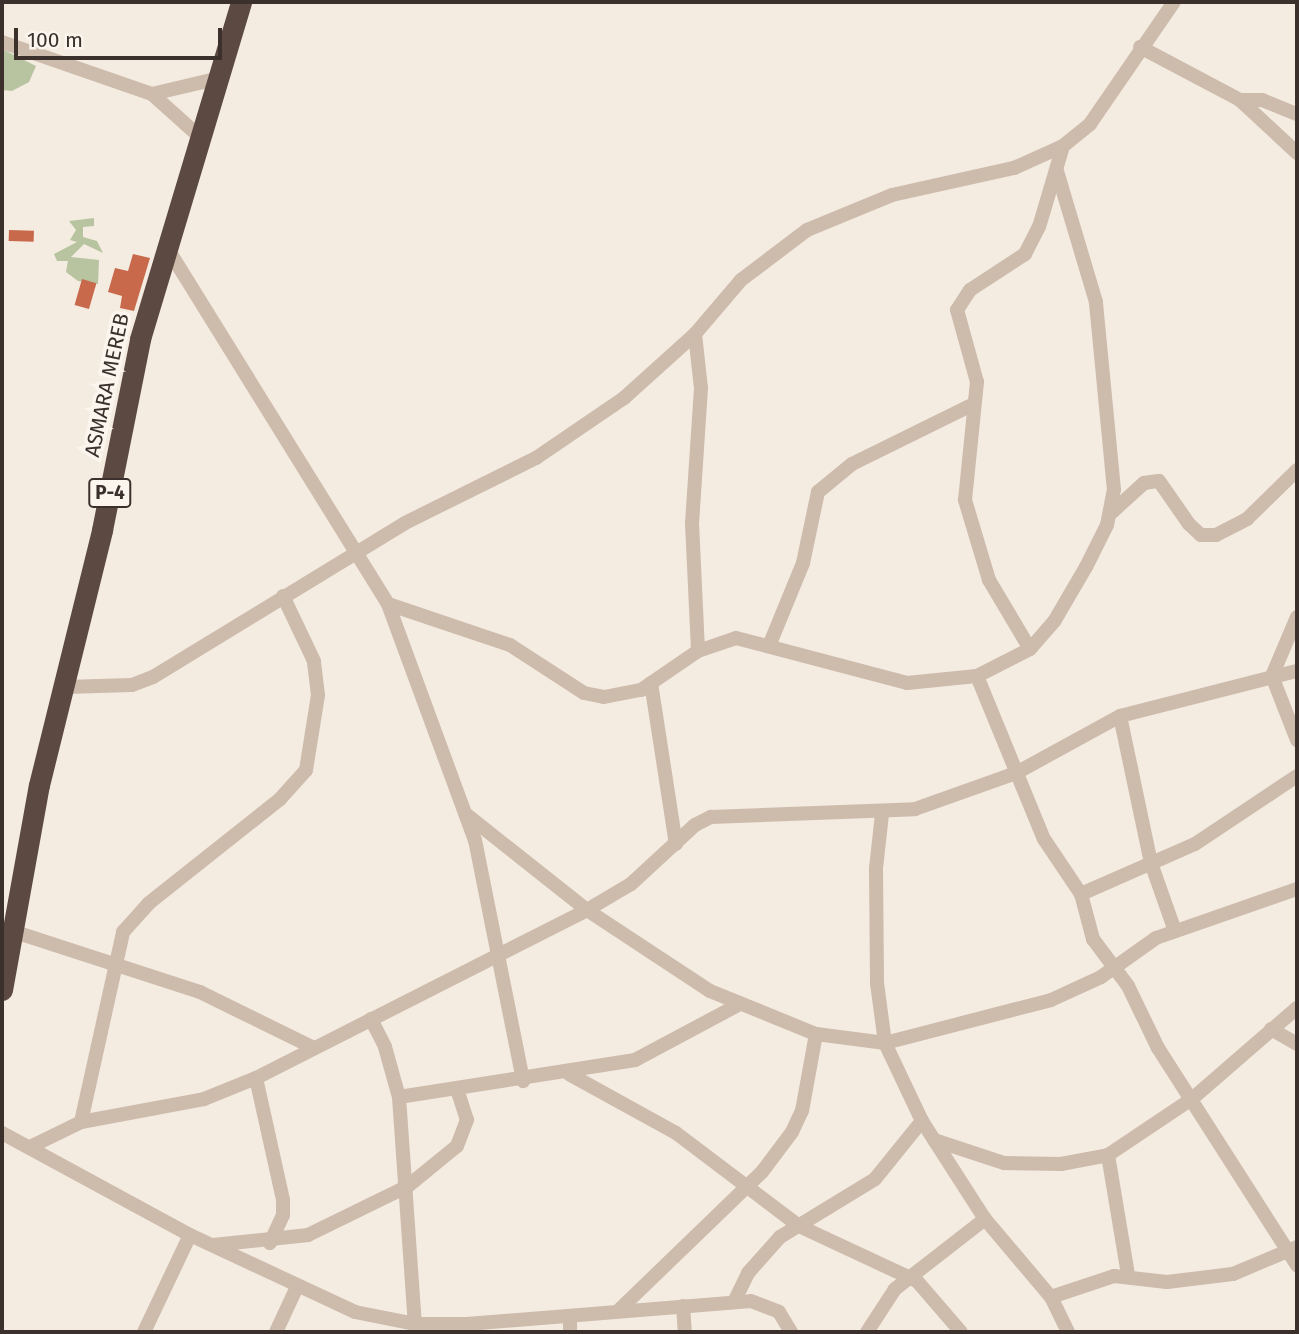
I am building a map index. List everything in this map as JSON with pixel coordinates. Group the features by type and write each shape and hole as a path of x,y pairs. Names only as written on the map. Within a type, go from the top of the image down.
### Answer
{"highway":[{"name":"ASMARA MEREB","path":"2,990 39,785 65,687 140,340 241,2"}],"street":[{"path":"65,687 132,685 355,551 576,434 695,334 741,281 807,230 892,194 1014,169 1063,146 1090,124 1140,47 1174,2"},
{"path":"2,42 152,94 200,137"},
{"path":"1140,47 1240,100 1297,153"},
{"path":"152,94 216,79"},
{"path":"1240,100 1262,100 1297,114"},
{"path":"1030,649 974,543 965,500 975,366 962,334 961,300 1025,254 1057,171 1063,146"},
{"path":"1057,171 1096,302 1112,458 1111,513"},
{"path":"166,246 388,604 441,759 467,815 523,1081"},
{"path":"695,334 701,388 692,523 698,651"},
{"path":"769,646 803,563 818,492 852,464 972,405"},
{"path":"388,604 510,645 584,693 622,695 652,683 698,651 736,638 908,682 977,676 1030,649 1061,610 1111,513 1144,483 1160,481 1189,524 1201,535 1216,535 1247,519 1297,470"},
{"path":"80,1122 115,964 131,919 280,799 306,770 318,695 314,661 283,596"},
{"path":"1297,617 1272,676 1297,740"},
{"path":"30,1147 80,1122 205,1099 257,1077 587,910 631,884 695,825 730,813 882,814 944,801 1016,773 1120,716 1189,702 1297,671"},
{"path":"977,676 1044,839 1081,894 1089,930 1114,965 1146,1028 1292,1250 1297,1265"},
{"path":"652,683 676,844"},
{"path":"1120,716 1151,863 1175,930"},
{"path":"1081,894 1220,830 1297,776"},
{"path":"882,814 877,957 885,1043 922,1121 934,1140 985,1219 1051,1297 1068,1332"},
{"path":"467,815 587,910 738,1005 816,1034 885,1043 1051,1000 1114,965 1139,946 1175,930 1297,889"},
{"path":"12,931 229,1003 314,1048"},
{"path":"399,1097 458,1092 635,1060 738,1005"},
{"path":"934,1140 1004,1163 1061,1164 1108,1155 1193,1098 1297,1008"},
{"path":"371,1019 386,1047 399,1097 408,1186 415,1324"},
{"path":"1272,1029 1297,1044"},
{"path":"618,1311 747,1186 784,1143 803,1111 816,1034"},
{"path":"569,1074 627,1110 665,1125 799,1226 927,1288 961,1332"},
{"path":"257,1077 283,1200 283,1215 270,1243"},
{"path":"212,1245 270,1243 308,1235 408,1186 457,1146 467,1120 458,1092"},
{"path":"734,1302 755,1264 799,1226 874,1179 922,1121"},
{"path":"2,1133 296,1289 355,1312 415,1324 570,1325 618,1311 734,1302 779,1312 791,1332"},
{"path":"1108,1155 1128,1275"},
{"path":"867,1332 908,1277 985,1219"},
{"path":"144,1332 190,1235"},
{"path":"1051,1297 1088,1282 1128,1275 1167,1282 1215,1278 1292,1250"},
{"path":"275,1332 296,1289"},
{"path":"683,1306 685,1332"}],"green space":[{"path":"2,49 36,66 29,82 12,91 2,90"},
{"path":"94,218 94,226 83,227 83,237 97,241 103,253 84,244 71,257 99,260 98,284 78,281 66,272 68,261 57,261 54,254 77,242 70,240 76,230 69,221"}],"building":[{"path":"9,230 34,231 34,242 9,241"},
{"path":"133,254 150,258 134,311 120,308 122,296 108,292 115,268 128,271"},
{"path":"82,279 96,283 89,309 75,305"}]}
